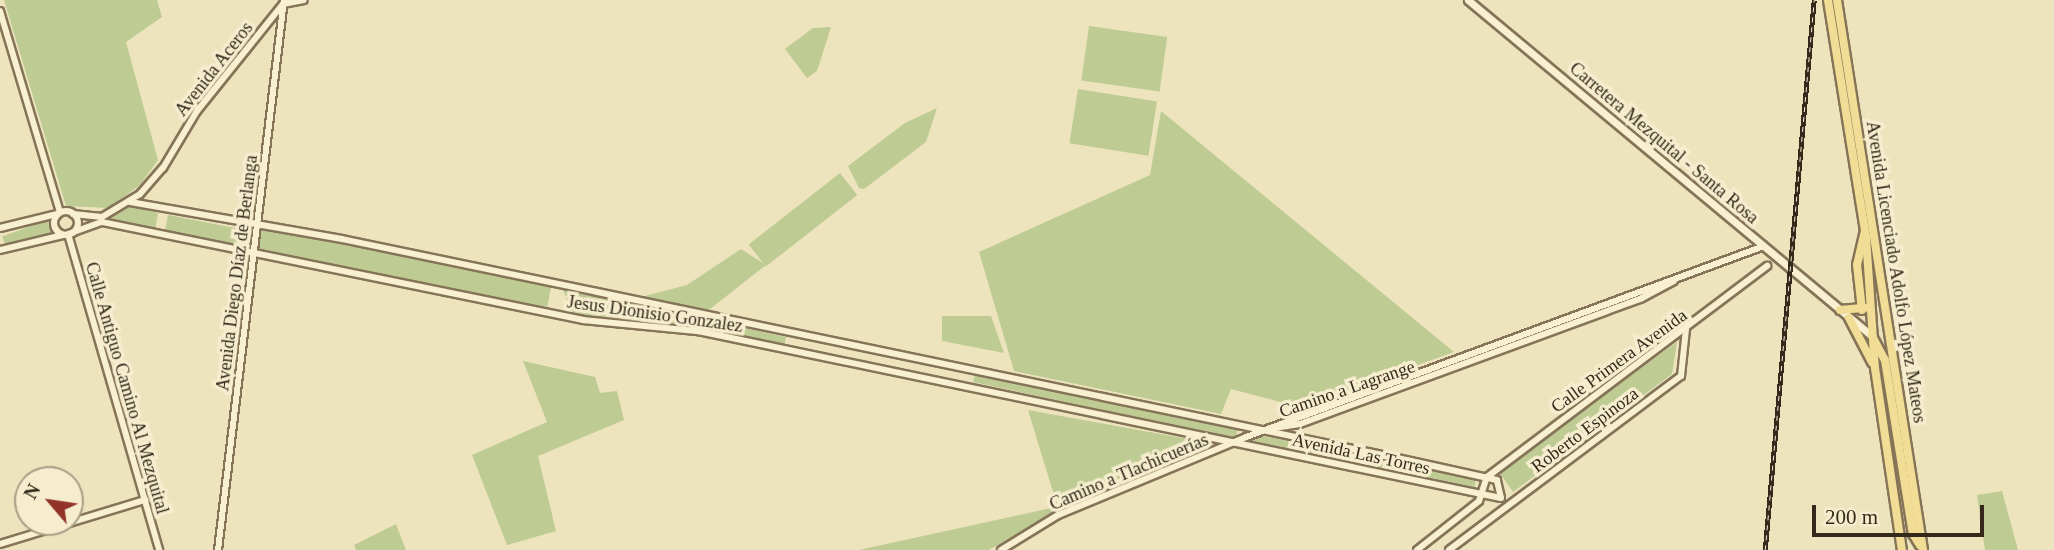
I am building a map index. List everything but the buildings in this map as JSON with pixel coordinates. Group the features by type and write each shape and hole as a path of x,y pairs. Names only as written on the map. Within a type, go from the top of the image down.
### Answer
{"main road":[{"name":"Carretera Mezquital - Santa Rosa","path":"1468,0 1872,336"},
{"name":"Avenida Licenciado Adolfo López Mateos","path":"1828,0 1865,232 1872,297 1875,368 1902,550"},
{"name":"Avenida Licenciado Adolfo López Mateos","path":"1837,0 1923,550"},
{"path":"1862,310 1857,265 1865,232"},
{"path":"1862,310 1872,297"},
{"path":"1840,310 1862,310"},
{"path":"1849,318 1875,368"},
{"path":"1888,324 1872,336 1884,353 1913,534 1923,550"}],"street":[{"path":"284,2 304,0"},
{"name":"Avenida Aceros","path":"102,219 130,202 156,177 197,111 284,2"},
{"name":"Avenida Diego Díaz de Berlanga","path":"218,550 284,2"},
{"path":"0,11 59,213 0,228"},
{"name":"Jesus Dionisio Gonzalez","path":"130,202 247,226 258,224 1263,431"},
{"name":"Jesus Dionisio Gonzalez","path":"59,213 102,219 253,253 583,320 698,331 1235,442"},
{"name":"Calle Antiguo Camino Al Mezquital","path":"59,213 55,228 68,234 159,550"},
{"path":"68,234 78,222 73,214"},
{"path":"0,250 68,234 102,219"},
{"name":"Camino a Lagrange","path":"1271,427 1300,424 1642,298 1674,281 1764,246"},
{"name":"Calle Primera Avenida","path":"1487,477 1767,266"},
{"name":"Roberto Espinoza","path":"1449,550 1681,376 1686,329"},
{"name":"Camino a Tlachicuerías","path":"1001,550 1058,515 1271,427"},
{"name":"Avenida Las Torres","path":"1263,431 1487,477"},
{"name":"Avenida Las Torres","path":"1235,442 1501,498"},
{"path":"1418,550 1482,493 1487,477 1498,481 1501,498 1506,507"},
{"path":"0,544 145,500"}],"green space":[{"path":"4,0 157,0 162,17 126,42 158,160 140,185 109,208 66,206"},
{"path":"1089,26 1167,37 1160,91 1081,80"},
{"path":"831,27 817,71 807,78 785,49 813,28"},
{"path":"1078,89 1157,102 1148,156 1069,143"},
{"path":"937,108 926,142 864,189 859,188 848,166 905,123"},
{"path":"1161,111 1454,352 1300,407 1231,389 1221,414 1014,371 979,252 1150,175"},
{"path":"840,173 857,195 766,266 749,244"},
{"path":"131,206 158,213 155,230 110,219"},
{"path":"168,215 247,230 243,246 165,231"},
{"path":"50,219 55,233 7,251 2,236"},
{"path":"261,228 552,284 547,307 257,251"},
{"path":"741,249 766,265 705,313 637,298 687,285"},
{"path":"563,290 786,337 784,346 664,321 574,315"},
{"path":"942,316 991,316 1004,353 942,341"},
{"path":"1677,342 1672,374 1513,492 1499,472"},
{"path":"523,361 595,377 600,393 617,391 624,420 538,456 556,531 507,545 472,455 547,422"},
{"path":"975,375 1238,429 1235,438 973,382"},
{"path":"1028,410 1210,443 1057,505"},
{"path":"1257,435 1475,478 1475,487 1253,441"},
{"path":"2002,491 2018,550 1985,550 1977,495"},
{"path":"1051,508 1052,513 989,550 859,550"},
{"path":"396,524 406,550 356,550 354,545"}],"railway":[{"path":"1765,550 1814,0"}]}
